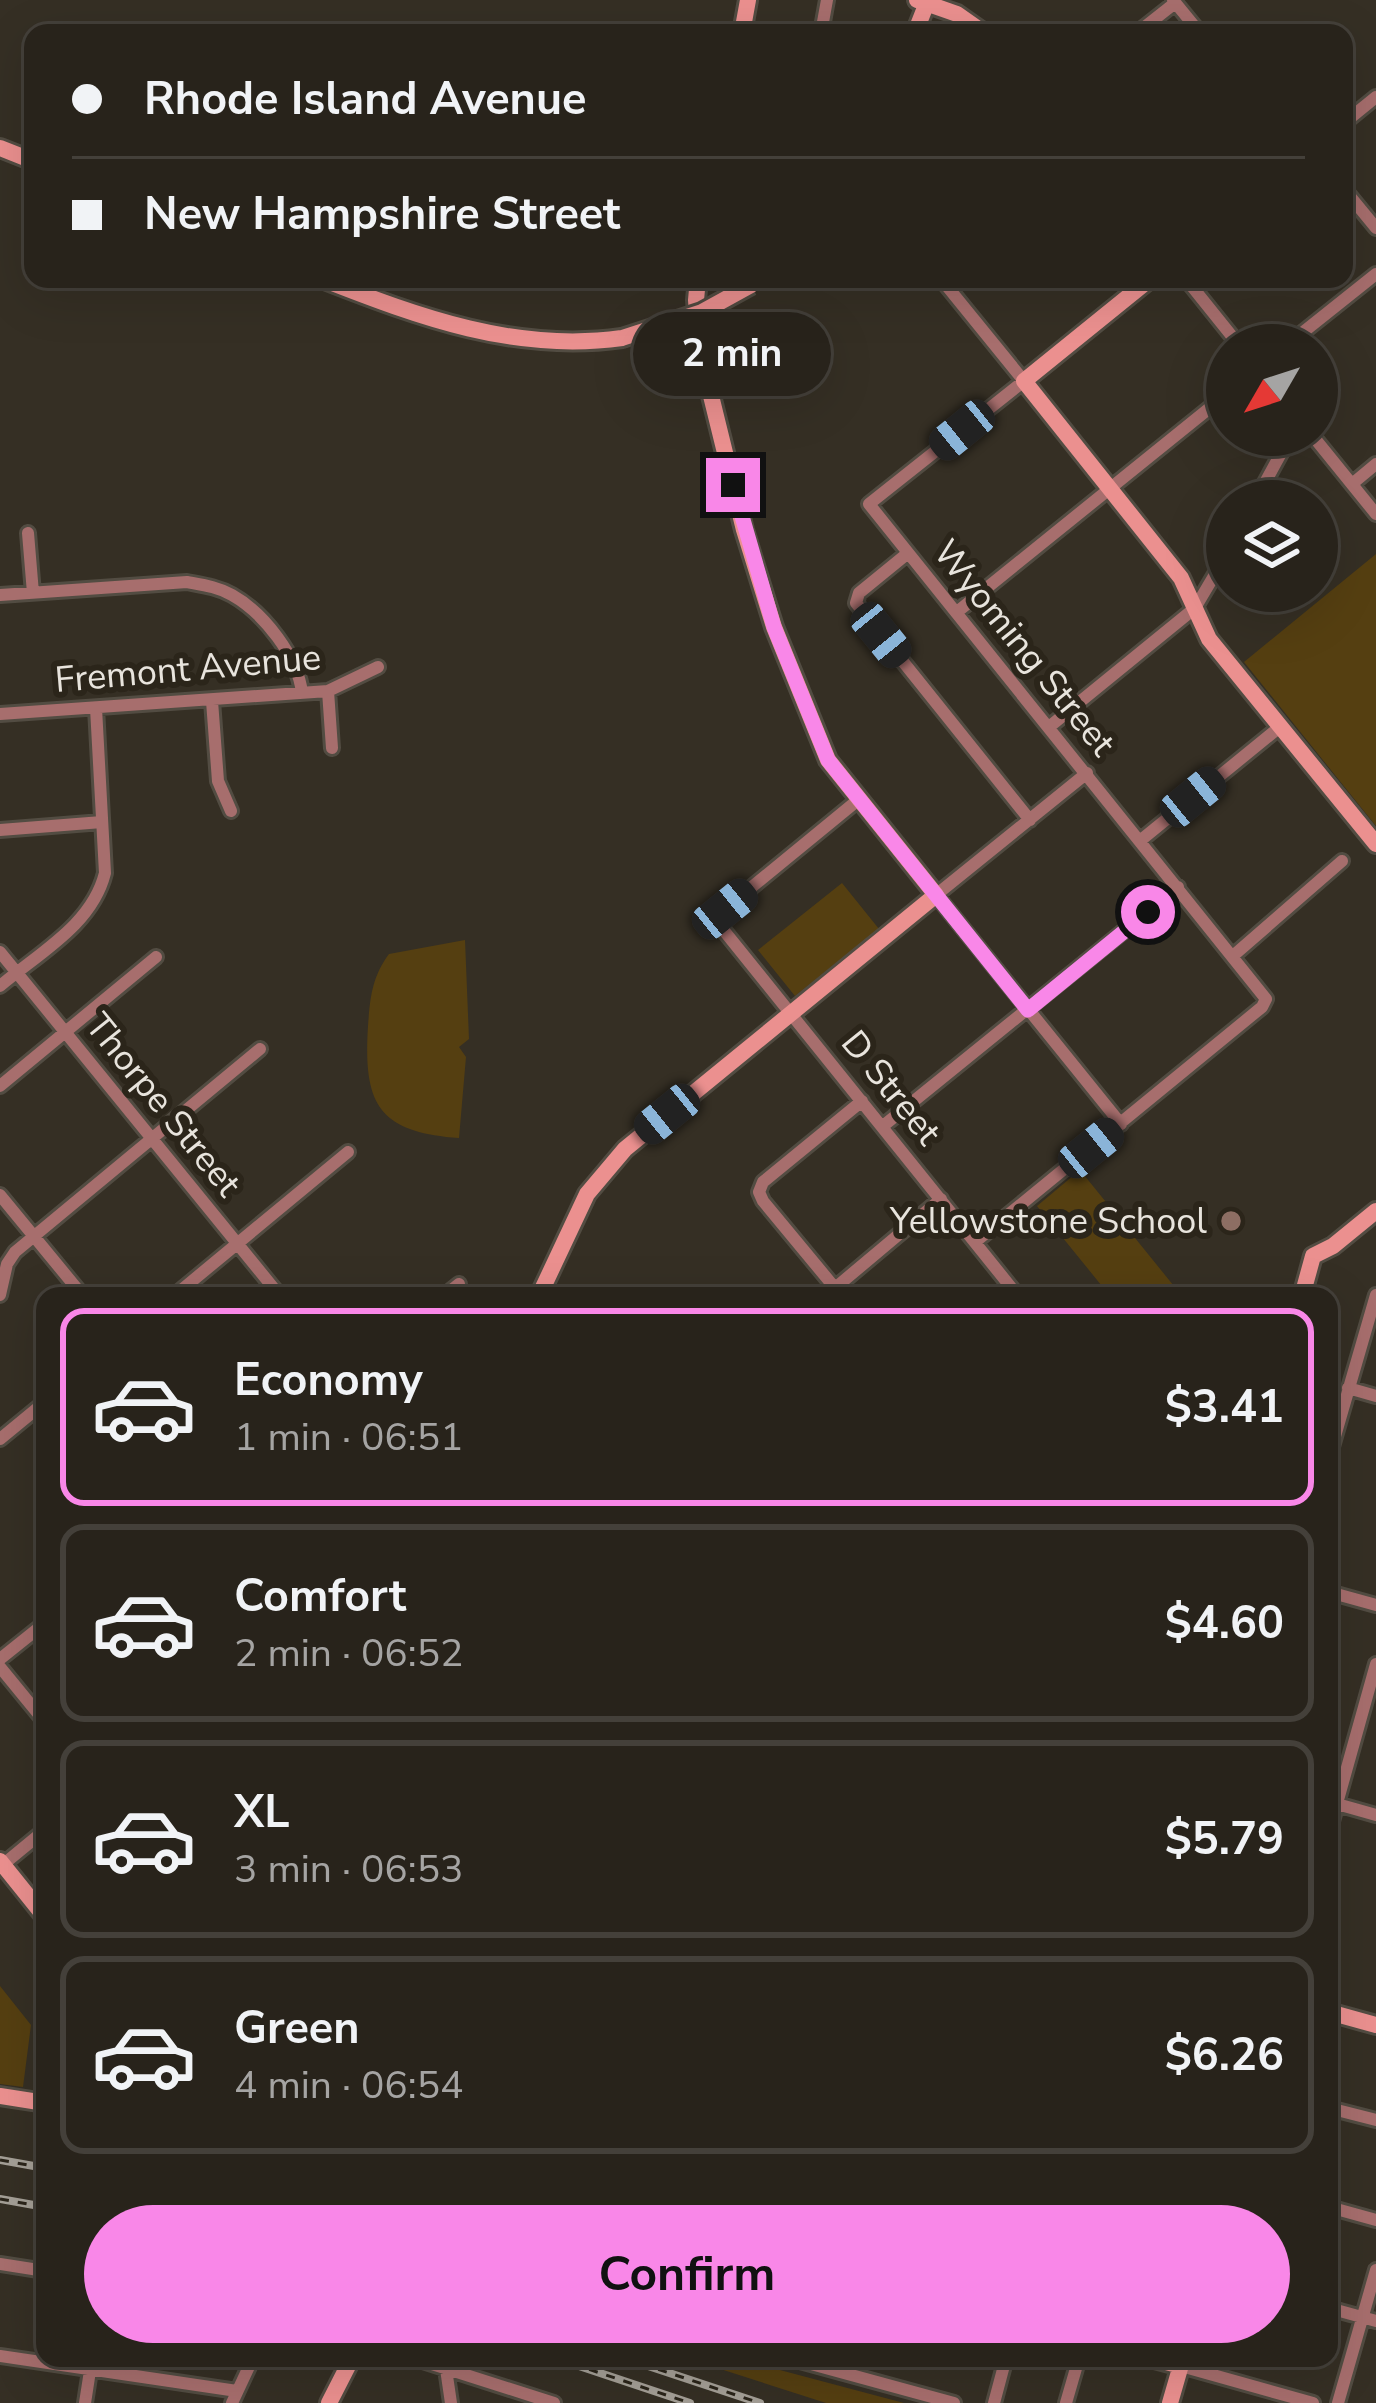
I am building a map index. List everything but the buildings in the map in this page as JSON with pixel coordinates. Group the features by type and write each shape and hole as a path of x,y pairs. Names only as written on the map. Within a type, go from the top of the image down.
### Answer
{"street":[{"path":"924,1 971,24"},
{"path":"1147,24 1174,1"},
{"path":"1353,200 1376,228"},
{"path":"1313,324 1376,274"},
{"path":"348,288 474,332 563,342 622,338 676,323 744,288"},
{"path":"697,288 700,351 756,572 828,760 1120,1124 975,1242"},
{"path":"948,288 1181,578 1209,639 1376,844"},
{"path":"1024,381 1139,288"},
{"path":"1193,288 1222,324"},
{"name":"Wyoming Street","path":"1024,381 869,504 1266,999 1120,1124"},
{"path":"957,612 1206,411"},
{"path":"1329,456 1376,514"},
{"path":"1352,484 1376,464"},
{"path":"28,533 34,593"},
{"path":"908,553 859,593 856,603 1030,820"},
{"path":"0,596 187,582 212,586 255,613 293,661 302,693"},
{"path":"1049,727 1195,608 1206,589"},
{"name":"Fremont Avenue","path":"0,714 328,691 377,667"},
{"path":"328,691 332,748"},
{"path":"212,701 218,781 231,811"},
{"path":"0,986 92,908 105,873 95,708"},
{"path":"1141,840 1281,726"},
{"path":"543,1287 587,1194 625,1148 1087,773"},
{"name":"D Street","path":"858,800 725,909 721,927 1011,1287"},
{"path":"0,830 102,822"},
{"path":"1234,955 1342,861"},
{"path":"883,1126 1178,887"},
{"name":"Thorpe Street","path":"0,952 273,1287"},
{"path":"0,1086 156,957"},
{"path":"0,1295 7,1264 15,1252 260,1049"},
{"path":"835,1287 759,1192 763,1182 862,1101"},
{"path":"185,1287 348,1152"},
{"path":"0,1195 76,1287"},
{"path":"837,1287 941,1199"},
{"path":"1304,1287 1313,1256 1376,1211"},
{"path":"455,1287 459,1284"},
{"path":"1338,1424 1376,1295"},
{"path":"1348,1388 1376,1396"},
{"path":"0,1439 36,1409"},
{"path":"1338,1594 1376,1605"},
{"path":"36,1631 0,1663 36,1710"},
{"path":"1338,1786 1376,1664"},
{"path":"1338,1803 1376,1814"},
{"path":"36,1838 1,1864 36,1906"},
{"path":"1338,2014 1376,2025"},
{"path":"0,2096 36,2102"},
{"path":"1338,2110 1376,2120"},
{"path":"1338,2209 1376,2220"},
{"path":"0,2264 36,2270"},
{"path":"1338,2403 1369,2319 1376,2270"},
{"path":"1338,2310 1369,2319"},
{"path":"0,2356 36,2359"},
{"path":"86,2403 92,2367"},
{"path":"105,2367 235,2397 249,2367"},
{"path":"329,2403 347,2367"},
{"path":"440,2367 554,2403"},
{"path":"822,2367 954,2403"},
{"path":"994,2403 1004,2367"},
{"path":"1066,2403 1076,2367"},
{"path":"1170,2403 1181,2367"},
{"path":"1198,2367 1312,2403"},
{"path":"446,2369 452,2403"}],"shaded area":[{"path":"1376,554 1376,826 1244,662 1305,612 1338,612 1338,585"},
{"path":"842,883 879,929 795,996 758,950"},
{"path":"465,940 469,1039 459,1047 466,1057 459,1138 432,1135 394,1121 374,1095 367,1053 373,988 389,954"},
{"path":"1080,1170 1175,1287 1103,1287 1037,1206"},
{"path":"0,1986 31,2025 23,2087 0,2084"},
{"path":"714,2367 769,2367 904,2403 826,2403"}],"railway":[{"path":"0,2160 36,2166"},
{"path":"0,2199 36,2205"},
{"path":"582,2367 690,2403"},
{"path":"651,2367 760,2403"}],"place":[{"name":"Yellowstone School","path":"1231,1221"}],"route":[{"path":"733,485 774,627 828,760 1028,1010 1148,912"}]}
